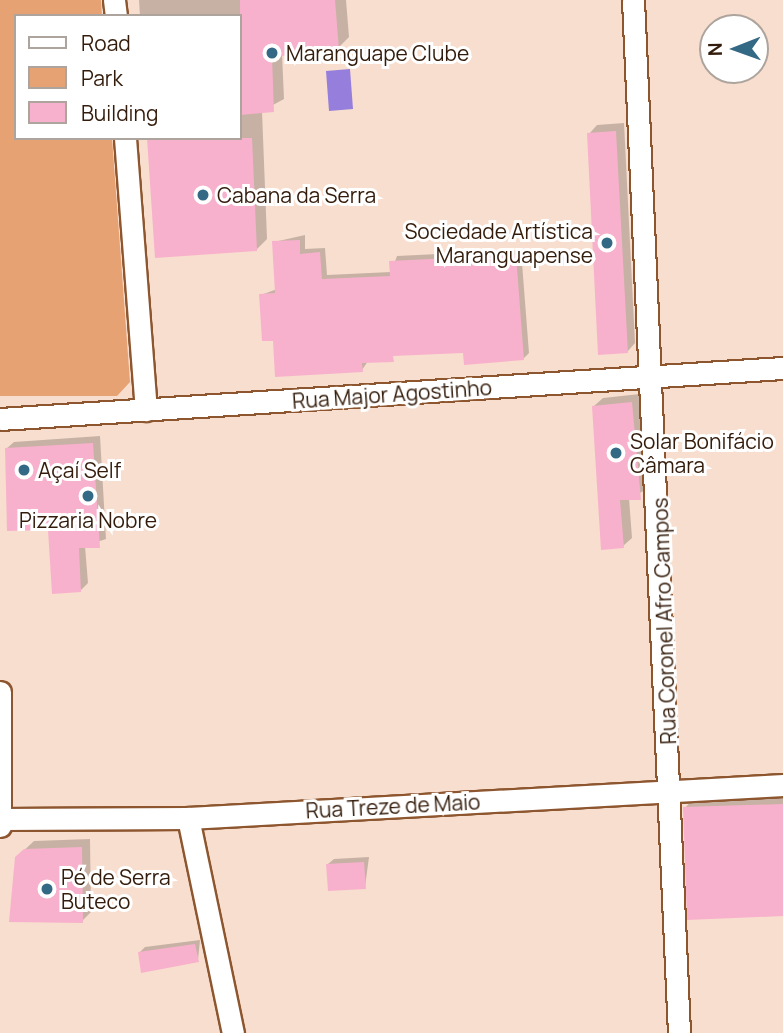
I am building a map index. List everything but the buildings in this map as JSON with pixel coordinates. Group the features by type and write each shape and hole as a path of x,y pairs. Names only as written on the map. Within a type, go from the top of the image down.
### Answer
{"street":[{"name":"Rua Coronel Afro Campos","path":"633,0 671,790 679,1033"},
{"path":"125,140 146,410"},
{"name":"Rua Major Agostinho","path":"0,419 783,368"},
{"path":"0,692 1,823"},
{"name":"Rua Treze de Maio","path":"1,823 188,818 783,785"},
{"path":"188,818 233,1033"}],"green space":[{"path":"0,0 101,0 102,14 14,14 14,140 112,140 130,382 117,396 0,396"}],"shaded area":[{"path":"350,69 353,109 329,111 326,71"}],"place":[{"name":"Maranguape Clube","path":"272,53"},
{"name":"Cabana da Serra","path":"203,195"},
{"name":"Sociedade Artística Maranguapense","path":"607,243"},
{"name":"Solar Bonifácio Câmara","path":"616,453"},
{"name":"Açaí Self","path":"24,470"},
{"name":"Pizzaria Nobre","path":"88,496"},
{"name":"Pé de Serra Buteco","path":"47,889"}]}
